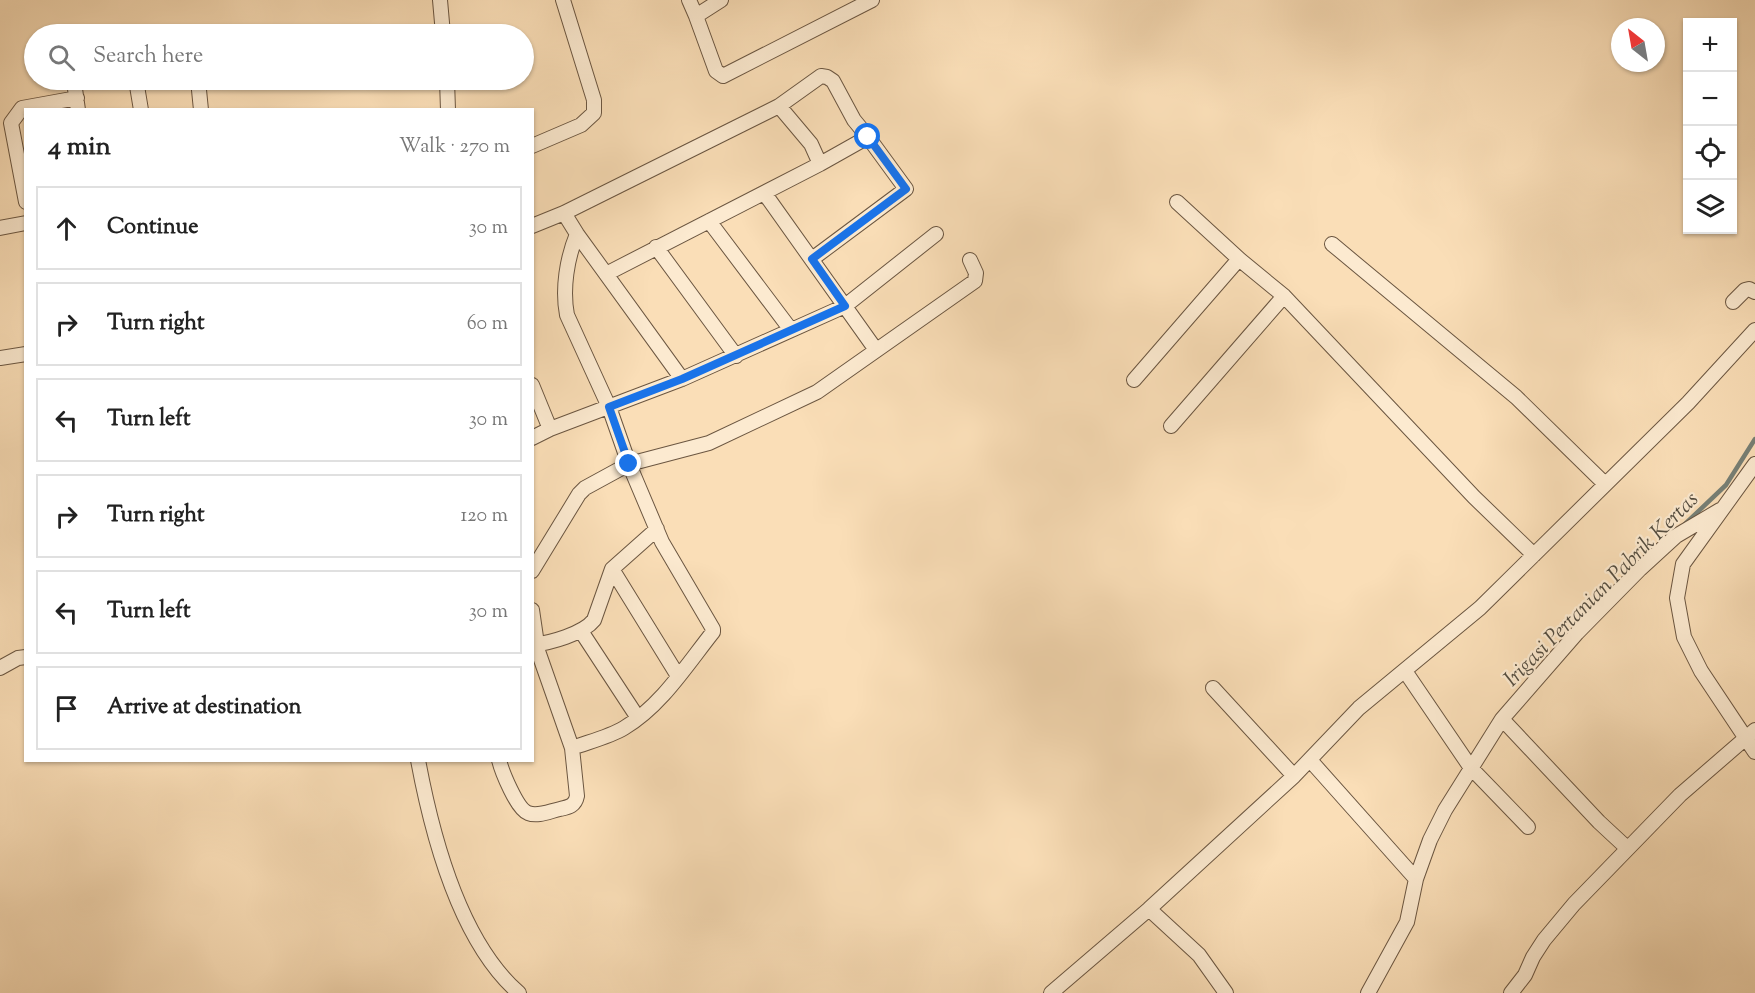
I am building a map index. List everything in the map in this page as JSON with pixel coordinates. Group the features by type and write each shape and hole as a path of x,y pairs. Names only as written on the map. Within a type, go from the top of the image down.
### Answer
{"street":[{"path":"440,0 442,24"},
{"path":"534,145 581,125 594,113 594,100 563,0"},
{"path":"689,0 716,71 723,76 872,0"},
{"path":"696,16 721,0"},
{"path":"534,225 564,213 779,106 821,76 833,81 854,120 906,189 812,259"},
{"path":"138,90 141,108"},
{"path":"199,90 201,108"},
{"path":"447,90 448,108"},
{"path":"24,191 11,123 22,108 78,104"},
{"path":"779,106 811,144 820,164"},
{"path":"606,274 765,194 868,137"},
{"path":"765,194 876,350"},
{"path":"1177,202 1239,259 1284,296 1474,497 1534,555"},
{"path":"564,213 682,379"},
{"path":"709,221 791,330"},
{"path":"0,228 24,223"},
{"path":"572,748 622,729 638,718 678,676 713,629 662,542 629,464 609,407 567,315 565,301 570,251 577,234"},
{"path":"534,437 682,379 845,306 936,234"},
{"path":"1332,244 1516,397 1604,483"},
{"path":"656,247 736,356"},
{"path":"1134,380 1239,259"},
{"path":"534,568 582,491 629,464 709,443 817,392 975,280 976,273 970,260"},
{"path":"1733,302 1744,290 1749,289 1755,292"},
{"path":"1171,426 1284,296"},
{"path":"1052,993 1149,909 1294,777 1359,708 1480,608 1604,483 1688,403 1755,330"},
{"path":"0,358 24,354"},
{"path":"534,390 550,429"},
{"path":"1755,464 1683,564 1677,598 1684,637 1701,671 1750,733 1755,752"},
{"path":"1368,993 1407,922 1416,879 1430,840 1445,810 1502,719 1577,633 1640,569 1676,536 1720,510"},
{"path":"500,762 519,805 526,813 537,815 571,806 576,802 572,748 535,645 589,627 594,620 612,569 657,529"},
{"path":"612,569 678,676"},
{"path":"581,631 638,718"},
{"path":"0,668 24,657"},
{"path":"1405,671 1471,768 1528,827"},
{"path":"1213,688 1294,777"},
{"path":"1502,719 1591,814 1627,848"},
{"path":"1511,993 1525,975 1544,940 1574,904 1680,795 1750,733"},
{"path":"1310,760 1416,879"},
{"path":"418,762 427,806 461,908 488,955 519,993"},
{"path":"1149,909 1199,955 1226,993"}],"waterway":[{"name":"Irigasi Pertanian Pabrik Kertas","path":"1685,524 1726,485 1755,439"}],"route":[{"path":"629,464 609,407 736,356 845,306 812,259 906,189 868,137"}]}
